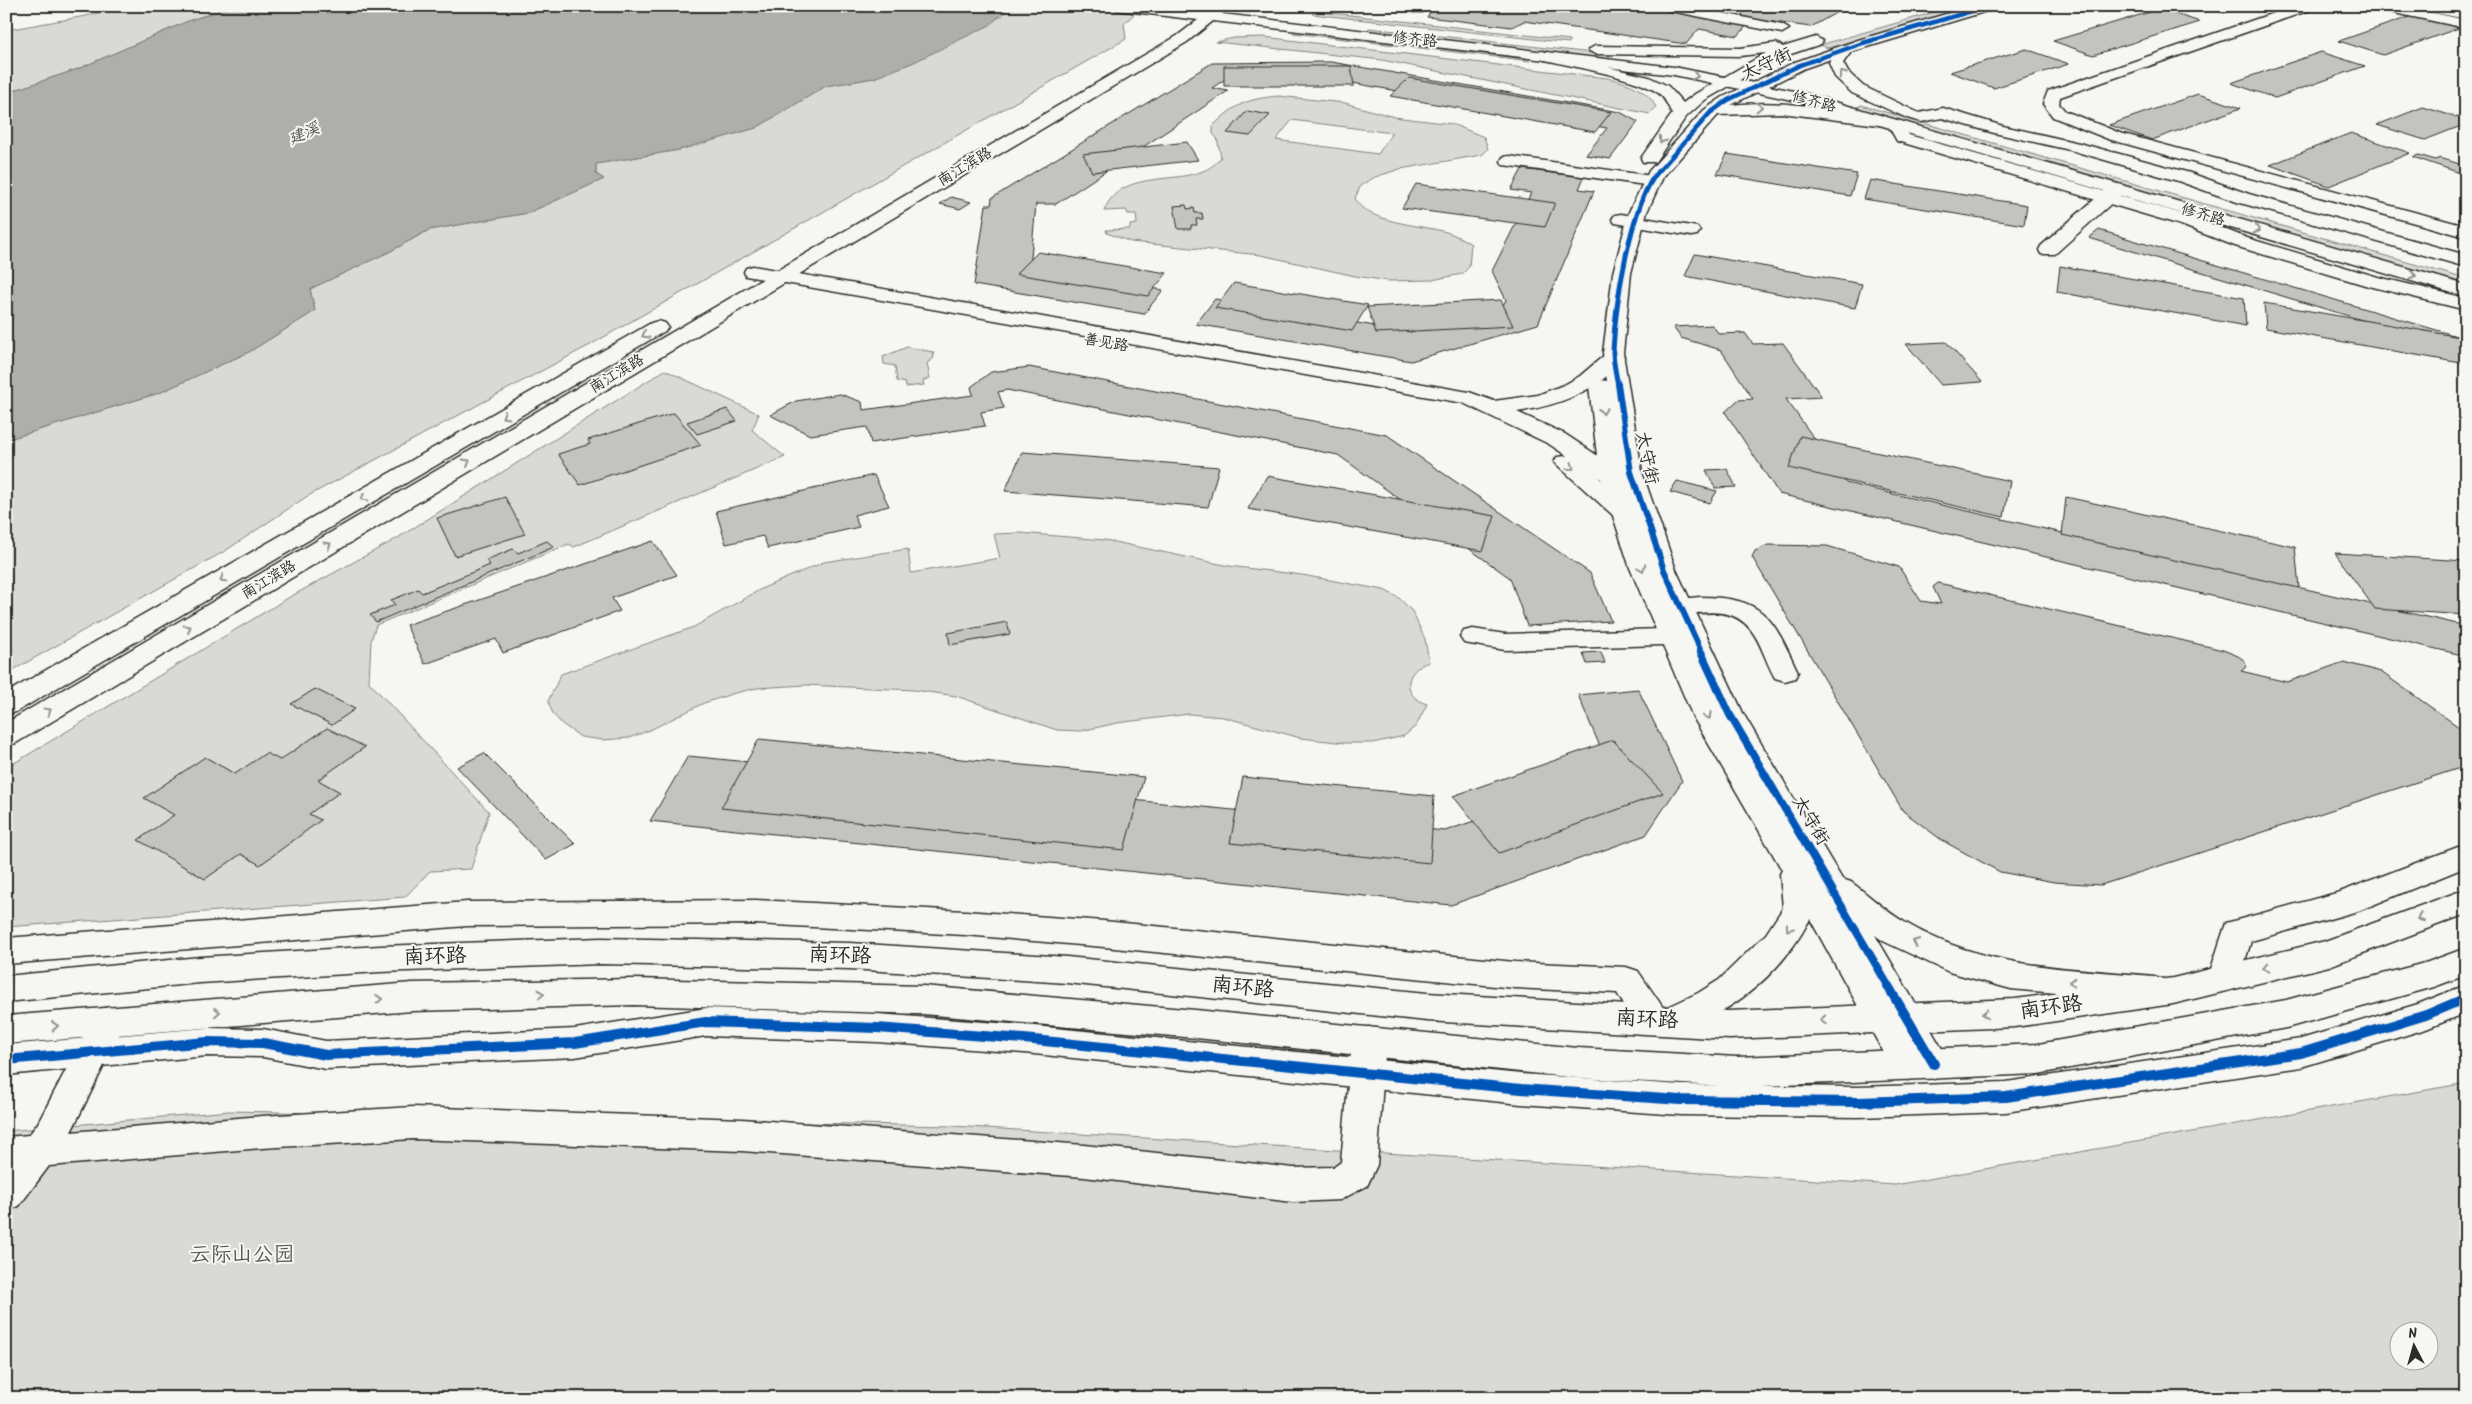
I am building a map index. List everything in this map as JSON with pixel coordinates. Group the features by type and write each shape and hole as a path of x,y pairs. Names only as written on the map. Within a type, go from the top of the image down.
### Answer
{"street":[{"name":"修齐路","path":"1117,6 1143,9 1210,10 1595,50 1685,62 1896,125 1903,138 2112,193 2466,291"},
{"path":"1666,6 1738,12 1782,29"},
{"name":"太守街","path":"1644,180 1655,174 1710,113 1728,100 1771,56 1935,6"},
{"name":"太守街","path":"1895,1018 1794,865 1707,716 1683,637 1670,607 1642,568 1610,473 1603,360 1606,271 1644,180 1641,169 1680,114 1700,97 1989,6"},
{"path":"2308,6 2053,94 2050,104 2059,114 2114,136 2466,232"},
{"path":"2380,6 2466,24"},
{"path":"2421,6 2466,15"},
{"path":"2445,6 2466,10"},
{"name":"修齐路","path":"1210,10 1748,81 1917,116 2466,273"},
{"name":"南江滨路","path":"6,705 1182,39 1210,10"},
{"path":"1595,50 1740,52 1822,39"},
{"path":"1845,50 1836,63 1838,71 1849,84 1917,116 1943,113 2000,130 2073,146 2466,261"},
{"path":"1542,55 1644,80 1663,90 1673,100 1680,114"},
{"path":"1710,113 1759,107 1789,108 1878,120"},
{"path":"1509,160 1644,180"},
{"path":"2048,250 2112,193 2250,245 2372,281 2466,304"},
{"path":"2356,230 2380,208"},
{"path":"1628,220 1691,231"},
{"name":"南江滨路","path":"6,736 762,277"},
{"name":"善见路","path":"762,277 1468,404"},
{"path":"1468,404 1525,390 1556,379 1581,365 1603,360"},
{"path":"1492,408 1535,402 1562,395 1580,386 1603,360"},
{"name":"太守街","path":"1603,360 1631,472 1664,570 1670,607"},
{"path":"1468,404 1492,408 1557,439 1610,473 1638,494"},
{"path":"1468,404 1556,455 1585,477 1624,513"},
{"path":"1670,607 1715,605 1736,608 1753,616 1762,626 1785,672"},
{"path":"1474,636 1505,642 1683,637"},
{"name":"太守街","path":"1683,637 1828,881 1895,1018 1921,1064"},
{"path":"2224,978 2237,932 2347,902 2466,855"},
{"path":"6,951 467,914 756,912 965,922 1515,975 1626,980 1662,1020 1724,995 1756,968 1792,924 1800,906 1794,865"},
{"path":"1828,881 1894,932 1961,963 2011,976 2173,991"},
{"name":"南环路","path":"6,989 228,968 380,959 601,951 850,956 1067,970 1427,1007 1730,1025 2016,1013 2173,991 2329,953 2466,901"},
{"name":"南环路","path":"6,1030 412,996 634,992 923,1000 1196,1024 1367,1058 1578,1063 1737,1072 2038,1059 2286,1014 2434,974 2466,961"},
{"path":"6,1060 207,1042 254,1043 326,1055 575,1042 706,1022 877,1028 1024,1039 1367,1058 1681,1100 1858,1102 2006,1097 2301,1053 2426,1015 2466,998"},
{"path":"6,1194 23,1151 50,1134 108,1021"},
{"path":"23,1151 413,1122 742,1135 1084,1162 1292,1185 1340,1183 1354,1174 1359,1165 1367,1058"}],"green space":[{"path":"124,6 234,6 188,21 78,69 6,93 6,30 86,16"},
{"path":"1010,6 1142,6 1124,24 1126,39 590,345 306,497 225,551 6,674 6,440 159,393 249,352 315,311 310,289 391,251 429,230 528,213 604,179 596,174 596,164 679,150 756,128 826,86 874,78 1002,16"},
{"path":"1956,6 1972,6 1828,48 1820,45"},
{"path":"1314,11 1570,40 1569,43 1312,14"},
{"path":"1369,28 1610,55 1608,59 1367,31"},
{"path":"1296,30 1532,58 1530,61 1293,33"},
{"path":"1264,37 1607,78 1635,87 1647,95 1656,107 1650,114 1382,60 1216,42 1234,38"},
{"path":"1278,96 1345,103 1394,117 1452,124 1484,137 1488,149 1482,155 1400,169 1375,177 1361,185 1355,198 1370,213 1382,218 1446,232 1468,242 1471,244 1469,267 1462,274 1432,280 1389,281 1355,276 1261,255 1131,242 1107,233 1106,230 1130,229 1130,225 1137,224 1136,214 1128,214 1126,210 1104,211 1113,196 1127,187 1143,181 1195,174 1210,168 1221,157 1217,138 1213,134 1213,126 1228,112 1242,104","holes":["1292,120 1392,133 1378,154 1276,140"]},
{"path":"1861,105 2466,279 2466,285 1856,108"},
{"path":"907,347 933,352 934,358 927,363 930,378 923,381 924,385 906,387 905,383 897,381 895,366 884,364 883,357"},
{"path":"665,370 759,414 752,430 785,457 574,547 569,544 376,625 371,641 369,682 489,812 471,869 430,871 405,897 6,927 6,768 288,598 396,539"},
{"path":"1020,533 1105,540 1229,566 1302,575 1384,590 1399,598 1412,611 1425,639 1429,662 1414,671 1409,683 1413,696 1427,704 1416,726 1404,736 1373,743 1345,743 1301,738 1223,717 1189,714 1117,723 1081,731 1057,730 956,696 914,690 805,685 757,688 735,693 704,703 650,730 629,738 603,740 581,737 562,724 553,714 548,701 561,674 694,627 763,588 824,562 908,549 911,573 1000,558 994,534"},
{"name":"云际山公园","path":"2466,1083 2466,1398 6,1398 6,1131 229,1111 953,1126 1895,1185"}],"water":[{"name":"建溪","path":"234,6 1010,6 990,25 912,63 874,78 826,86 756,128 679,150 596,164 596,174 604,179 528,213 429,230 391,251 310,289 315,311 249,352 159,393 6,440 6,93 78,69 188,21"}],"building":[{"path":"1434,6 1652,6 1748,24 1738,36 1699,29 1686,44 1524,21 1512,27 1427,17"},
{"path":"1747,6 1848,6 1811,27 1743,18 1742,9"},
{"path":"2201,6 2247,6 2224,13"},
{"path":"2160,9 2200,22 2093,55 2053,41"},
{"path":"2415,15 2459,28 2383,55 2339,41"},
{"path":"2026,49 2069,64 1994,88 1950,72"},
{"path":"2321,52 2365,66 2275,98 2231,83"},
{"path":"1331,62 1620,112 1638,122 1610,159 1586,155 1607,128 1324,78 1227,78 1212,88 1228,91 1056,204 1036,204 1030,268 1163,290 1144,314 974,285 986,205 991,205 992,198 1212,63"},
{"path":"1224,66 1351,66 1354,86 1224,86"},
{"path":"1409,78 1611,112 1595,132 1390,96"},
{"path":"2198,94 2241,108 2152,140 2109,125"},
{"path":"2423,107 2466,120 2466,124 2425,140 2377,125"},
{"path":"1247,111 1270,115 1250,136 1227,133"},
{"path":"2351,133 2410,153 2329,186 2270,165"},
{"path":"1187,142 1198,160 1092,172 1083,154"},
{"path":"1727,154 1857,174 1850,196 1717,174"},
{"path":"2419,155 2435,160 2440,158 2466,166 2466,175 2413,157"},
{"path":"1522,169 1584,177 1579,189 1594,191 1538,324 1411,361 1196,324 1215,299 1411,332 1503,305 1506,300 1492,271 1531,193 1511,190"},
{"path":"1870,180 2027,205 2024,225 1864,199"},
{"path":"1416,184 1555,203 1545,227 1402,208"},
{"path":"951,197 971,202 960,209 940,204"},
{"path":"1186,205 1187,209 1194,208 1195,213 1202,213 1203,219 1196,219 1197,225 1191,225 1191,229 1178,229 1174,206"},
{"path":"2099,230 2460,337 2452,347 2089,238"},
{"path":"1038,252 1167,273 1148,296 1016,274"},
{"path":"1695,254 1862,284 1855,308 1685,276"},
{"path":"2060,266 2244,298 2246,326 2057,292"},
{"path":"1234,283 1368,305 1352,331 1215,308"},
{"path":"1501,300 1513,326 1376,333 1367,307"},
{"path":"2264,303 2460,337 2466,364 2266,328"},
{"path":"1712,325 1719,334 1745,333 1753,344 1783,343 1822,397 1786,399 1846,483 2466,626 2466,656 1779,494 1725,412 1738,400 1753,399 1721,350 1681,338 1673,327"},
{"path":"1946,342 1982,382 1941,385 1906,344"},
{"path":"1029,367 1387,435 1590,573 1611,621 1527,626 1510,578 1338,455 1007,390 998,392 1004,408 981,412 985,426 871,443 867,427 810,435 770,415 796,401 840,394 862,402 863,410 973,395 971,387 991,372"},
{"path":"727,409 737,421 697,434 687,422"},
{"path":"674,413 701,445 580,485 558,454 590,444 588,440"},
{"path":"1800,436 2010,481 2004,517 1789,468"},
{"path":"1022,452 1219,467 1208,507 1005,491"},
{"path":"1727,469 1736,487 1715,488 1706,470"},
{"path":"874,475 889,506 854,515 859,527 768,548 763,536 726,544 716,511"},
{"path":"1267,476 1495,516 1483,551 1248,509"},
{"path":"1677,481 1717,491 1710,503 1670,492"},
{"path":"505,497 525,534 455,556 437,518"},
{"path":"2066,497 2295,547 2299,588 2062,535"},
{"path":"547,541 554,547 376,622 370,615 395,605 391,600 418,589 422,593 490,565 486,560 513,549 518,553"},
{"path":"653,541 677,575 612,598 620,611 503,653 496,639 425,664 406,625"},
{"path":"1768,545 1827,546 1899,567 1921,601 1941,604 1933,587 1938,583 2223,650 2245,661 2246,667 2241,671 2287,682 2344,662 2381,672 2466,732 2466,766 2101,885 2054,882 2000,872 1943,841 1903,811 1752,557 1755,551"},
{"path":"2335,553 2466,561 2466,615 2375,609"},
{"path":"1007,622 1010,634 950,645 948,633"},
{"path":"1601,652 1605,663 1587,664 1583,653"},
{"path":"315,689 355,709 332,725 291,704"},
{"path":"1638,689 1682,781 1646,835 1451,905 650,821 688,756 1445,831 1596,779 1607,763 1578,695"},
{"path":"327,728 365,747 318,780 340,792 309,814 321,820 260,865 241,854 205,879 138,840 174,815 144,798 205,757 235,774 266,753 280,760"},
{"path":"759,739 1144,777 1124,850 721,808"},
{"path":"1613,740 1663,793 1499,853 1453,796"},
{"path":"484,753 575,844 546,860 457,767"},
{"path":"1243,777 1434,796 1430,863 1230,843"}],"cycle path":[{"path":"1934,1064 1730,715 1664,570 1631,472 1613,353 1622,273 1638,212 1655,175 1710,113 1728,100 1800,65 1863,43 1989,6"},
{"path":"6,1060 207,1042 263,1043 326,1055 575,1043 706,1022 877,1028 1024,1039 1366,1075 1521,1089 1681,1100 1858,1102 2006,1097 2301,1053 2426,1015 2466,998"}]}
